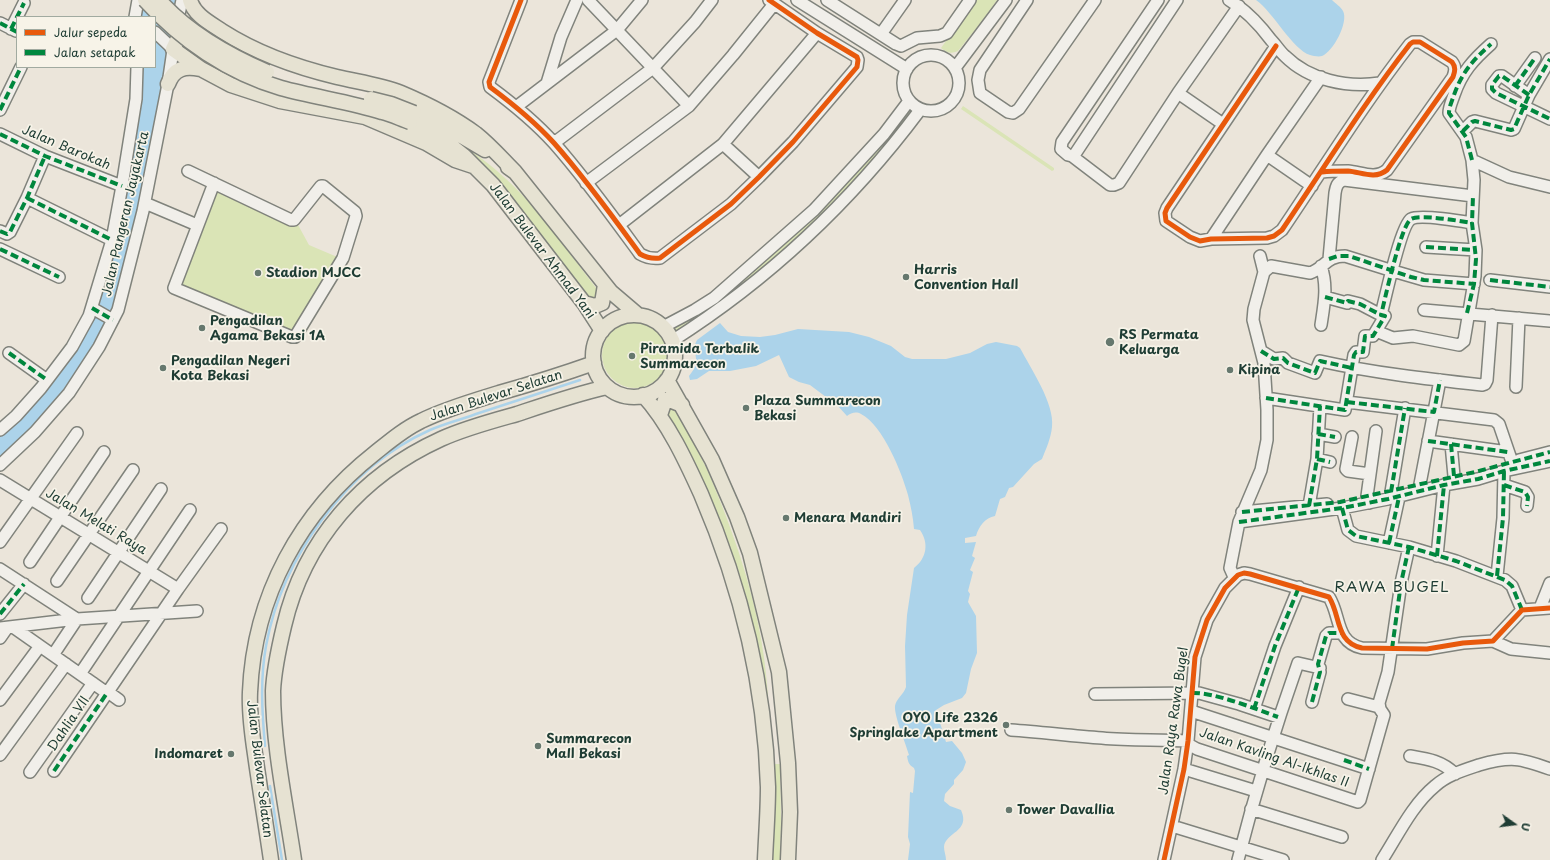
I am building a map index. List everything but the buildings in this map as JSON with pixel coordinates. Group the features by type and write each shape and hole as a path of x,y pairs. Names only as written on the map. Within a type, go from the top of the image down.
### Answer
{"main road":[{"name":"Jalan Bulevar Ahmad Yani","path":"145,0 155,12 188,40 211,56 239,71 280,87 412,118 445,141 464,156 493,185 584,303 602,332"},
{"name":"Jalan Bulevar Ahmad Yani","path":"159,0 181,21 201,36 214,45 254,67 303,84 385,103 412,118 482,149 514,172 611,292 638,315"},
{"path":"190,0 195,10 210,23 246,45 291,65 399,92 453,119 476,134 496,151 514,172"},
{"path":"210,23 192,24 185,28 170,46 201,69 231,85 280,101 365,117 426,143 456,160 473,166"},
{"path":"201,69 197,61 200,45 210,34 222,31"},
{"path":"168,84 171,77 182,68 188,67 201,69"},
{"path":"584,303 595,306 602,303 605,285"},
{"path":"628,315 638,315 650,318 663,327 672,341 675,354 673,368 667,380 656,390 643,395 624,396 615,393 606,387 596,371 594,352 596,341 609,324 618,318 628,315"},
{"name":"Jalan Bulevar Selatan","path":"271,860 250,716 252,672 259,627 266,602 279,572 303,530 331,495 349,476 398,434 421,421 480,399 594,363"},
{"path":"578,368 588,372 592,381 587,392"},
{"path":"667,380 712,460 746,539 780,672 788,763 790,812 788,860"},
{"name":"Jalan Bulevar Selatan","path":"294,860 276,738 273,691 276,662 288,609 297,582 310,556 333,522 358,494 387,469 403,459 443,438 606,387"},
{"path":"643,395 660,415 691,473 727,561 746,626 755,667 762,712 768,788 765,860"},
{"path":"660,415 665,400 682,405"}],"street":[{"path":"137,16 138,0"},
{"name":"Jalan Pangeran Jayakarta","path":"0,465 40,427 69,392 92,359 118,310 144,207 168,84 170,46 182,0"},
{"path":"521,0 489,85 490,88 516,107 554,143 640,254 649,258 660,258 731,204 794,142 856,67 858,60 856,57 771,2 733,55 689,106 586,183"},
{"path":"547,83 561,37 577,0"},
{"path":"588,0 689,106"},
{"path":"516,107 617,30 642,0"},
{"path":"554,143 653,68 695,22 712,0"},
{"path":"797,0 907,69"},
{"path":"882,34 905,0"},
{"path":"834,2 901,46 917,38 944,35 947,33 970,0"},
{"path":"955,68 1006,0"},
{"path":"1027,0 980,70 978,80 980,93 1008,112 1013,113 1019,109 1095,0"},
{"path":"1158,0 1062,142 1061,149 1110,185 1117,185 1178,93 1239,6"},
{"path":"1072,156 1177,0"},
{"path":"1229,0 1239,6 1262,29 1284,56 1304,70 1321,77 1355,85 1380,83"},
{"path":"19,16 24,3"},
{"path":"0,23 14,30"},
{"path":"156,33 170,46"},
{"path":"619,225 723,144 817,33"},
{"path":"1276,46 1167,208 1165,213 1166,220 1190,237 1200,241 1211,239 1267,238 1278,234 1322,172 1380,83 1413,42 1420,42 1455,65 1455,73 1453,77 1387,170 1382,174 1371,175 1350,171 1322,172"},
{"path":"1376,330 1393,338 1413,336 1460,345 1464,342 1467,313 1474,284 1476,250 1472,223 1474,180 1468,142 1463,131 1449,113 1450,106 1466,70 1472,62 1491,44"},
{"path":"931,55 940,56 949,61 959,76 960,84 958,93 951,104 943,109 935,112 920,110 909,101 905,94 903,86 907,69 917,59 931,55"},
{"path":"1515,86 1535,58"},
{"path":"1463,131 1475,121 1513,130 1529,95 1550,59"},
{"path":"0,110 21,68"},
{"path":"0,430 16,416 47,380 72,347 89,316 112,240 136,99 137,68"},
{"path":"1529,95 1500,76 1492,85 1492,89 1496,93 1550,118"},
{"path":"1211,239 1321,77"},
{"path":"1178,93 1224,124"},
{"path":"663,327 714,298 814,210 884,134 909,101"},
{"path":"672,341 707,319 757,281 807,237 861,183 920,110"},
{"name":"Jalan Barokah","path":"0,134 45,156 122,186"},
{"path":"723,144 759,177"},
{"path":"1267,155 1312,186"},
{"path":"0,231 8,234 10,232 27,198 45,156"},
{"path":"1472,160 1509,177 1550,187"},
{"path":"188,171 214,183 291,220 294,220 321,186 323,186 355,212 356,216 343,258 297,335 292,337 175,290 174,287 214,183"},
{"path":"1321,325 1325,297 1325,263 1335,193 1337,185 1340,181 1344,180 1376,183 1473,196"},
{"path":"27,198 112,240"},
{"path":"144,207 196,228"},
{"path":"1381,315 1405,227 1412,218 1421,217 1472,223"},
{"path":"1426,247 1476,250"},
{"path":"0,249 59,276"},
{"path":"1260,256 1264,272 1254,309 1253,320 1262,351 1268,423 1264,454 1255,485 1241,517 1230,568 1234,577 1244,573 1299,587 1329,597 1342,633 1347,641 1357,647 1427,649 1463,643 1493,641 1511,649 1550,653"},
{"path":"1264,272 1271,266 1310,273 1338,256 1349,256 1424,280 1474,284"},
{"path":"1490,280 1550,287"},
{"path":"1266,398 1346,410 1354,355 1356,352 1363,352 1365,336 1373,336 1384,316 1360,304 1348,301 1347,303 1325,297"},
{"path":"92,308 113,320"},
{"path":"1424,310 1550,321"},
{"path":"1262,351 1274,359 1283,358 1288,363 1315,373 1320,360 1352,368 1482,385 1485,384 1487,380 1492,315"},
{"path":"1516,387 1519,318"},
{"path":"9,353 47,380"},
{"path":"1420,484 1440,380"},
{"path":"1347,402 1494,420 1499,424 1508,464 1504,485 1501,541 1497,576"},
{"path":"1309,506 1317,459 1320,406"},
{"path":"1389,543 1405,408"},
{"path":"1368,500 1376,431"},
{"path":"0,542 77,433"},
{"path":"1318,434 1335,437"},
{"path":"1352,437 1346,469 1348,471 1370,474"},
{"path":"1428,441 1450,444 1508,464 1550,461"},
{"path":"1450,444 1454,476"},
{"path":"30,562 104,452"},
{"path":"1241,517 1342,508 1368,500 1444,485 1550,452"},
{"path":"1317,459 1330,462"},
{"path":"57,581 133,470"},
{"path":"1395,494 1420,484 1454,476 1477,475"},
{"name":"Jalan Melati Raya","path":"0,480 178,589"},
{"path":"1437,556 1444,485"},
{"path":"1504,485 1525,492 1528,497 1526,506"},
{"path":"88,598 161,489"},
{"path":"1241,517 1309,506 1368,500"},
{"path":"1342,508 1348,530 1356,536 1409,547 1497,576 1509,582 1522,610"},
{"path":"80,674 190,510"},
{"name":"Dahlia VII","path":"54,771 161,613 221,529"},
{"name":"Jalan Kavling Al-Ikhlas II","path":"1188,742 1196,749 1358,802 1384,715 1379,707 1388,672 1392,649 1394,622 1409,547"},
{"path":"0,569 77,619"},
{"name":"Jalan Raya Rawa Bugel","path":"1164,860 1184,769 1188,742 1195,657 1207,620 1224,588 1234,577"},
{"path":"1493,641 1522,610 1545,608 1550,583"},
{"path":"0,614 24,584"},
{"path":"1254,709 1275,646 1299,587"},
{"path":"0,638 7,628 77,619 197,611"},
{"path":"54,656 77,619"},
{"path":"7,628 40,646 119,700"},
{"path":"1312,702 1320,668 1318,664 1326,636 1329,633 1342,633"},
{"path":"0,700 40,646"},
{"path":"1238,860 1272,737 1298,663 1320,668"},
{"path":"0,755 66,664"},
{"path":"30,772 93,683"},
{"path":"1095,694 1199,693 1254,709 1278,718"},
{"path":"1348,699 1379,707"},
{"path":"1191,711 1369,769"},
{"path":"1011,730 1103,738 1162,739 1188,742"},
{"path":"1410,756 1438,762 1448,766 1455,774"},
{"path":"1382,860 1411,813 1424,797 1436,785 1455,774 1500,760 1510,759 1529,762 1550,770"},
{"path":"1184,769 1256,791"},
{"path":"1251,809 1342,837"},
{"path":"1172,826 1283,860"}],"green space":[{"path":"975,0 997,0 958,51 951,53 945,51 941,48"},
{"path":"909,101 920,110 835,210 672,341 663,327 695,310 785,237"},
{"path":"963,106 1054,168 1054,170 1052,171 961,109"},
{"path":"458,143 494,168 531,205 601,294 600,298 589,301 458,145"},
{"name":"Stadion MJCC","path":"218,189 297,223 309,245 342,259 295,335 178,286"},
{"path":"635,322 648,325 658,332 665,342 668,355 665,368 658,378 648,385 635,388 622,385 612,378 605,368 602,355 605,342 612,332 622,325"},
{"path":"670,405 676,411 701,457 734,537 757,616 766,670 768,697 765,699 754,634 739,576 706,487 664,412"},
{"path":"771,764 780,764 780,860 772,860"}],"water":[{"path":"138,0 180,0 118,310 92,359 0,465 0,430 72,347 103,270 137,68 156,68 156,16 135,16"},
{"path":"1256,0 1332,0 1343,11 1344,22 1342,29 1331,49 1322,56 1310,55 1303,52 1290,39 1263,6"},
{"path":"720,323 728,332 741,336 760,337 798,329 849,332 869,337 891,346 905,357 912,359 946,359 970,353 987,344 996,342 1017,346 1020,348 1036,376 1046,397 1052,418 1052,427 1042,459 1034,464 1013,487 1009,488 1005,497 1000,499 995,516 983,523 976,536 965,538 965,543 976,542 972,556 975,558 970,570 973,572 968,591 970,594 968,602 976,616 977,653 971,669 966,693 962,698 936,710 946,742 952,741 962,753 966,762 963,770 954,780 954,784 945,794 944,801 950,806 961,810 963,817 963,823 945,842 944,847 946,860 908,860 910,844 908,837 910,792 913,793 915,771 908,760 907,756 909,755 898,723 895,706 906,687 905,646 907,615 914,568 922,560 924,555 925,540 920,530 914,529 908,495 896,463 884,439 877,428 869,420 857,413 852,413 847,416 838,406 810,385 789,377 779,355 756,366 730,371 709,371 697,379 690,380 689,376 696,363 695,349 697,340"}],"waterway":[{"path":"265,746 262,683 266,646 274,613 287,580 303,548 323,518 346,491 372,467 400,446 430,430 580,380"},
{"path":"270,786 282,860"}],"marked path":[{"path":"18,16 24,3"},
{"path":"11,29 16,19"},
{"path":"0,23 16,31"},
{"path":"1472,160 1466,137 1449,113 1457,87 1464,73 1473,61 1491,44"},
{"path":"1515,86 1535,58"},
{"path":"1463,131 1475,121 1511,130 1514,129 1529,95 1550,59"},
{"path":"0,110 21,68"},
{"path":"1529,95 1502,76 1499,76 1492,85 1492,89 1496,93 1550,119"},
{"path":"0,134 45,156 122,186"},
{"path":"0,231 7,234 10,232 27,198 45,156"},
{"path":"1467,313 1474,284 1476,259 1472,223 1473,196"},
{"path":"27,198 112,240"},
{"path":"1266,398 1345,410 1354,355 1356,352 1363,352 1365,336 1373,336 1385,316 1381,315 1386,294 1398,248 1407,224 1411,219 1423,217 1472,223"},
{"path":"1426,247 1476,250"},
{"path":"0,249 59,277"},
{"path":"1329,259 1338,256 1349,256 1424,280 1474,284"},
{"path":"1490,280 1550,287"},
{"path":"1325,297 1347,303 1348,301 1360,304 1381,315"},
{"path":"92,308 113,320"},
{"path":"1261,351 1274,359 1283,358 1288,363 1315,373 1320,361 1352,368"},
{"path":"9,353 47,380"},
{"path":"1347,402 1434,412 1440,380"},
{"path":"1309,506 1317,459 1320,406"},
{"path":"1391,492 1405,408"},
{"path":"1318,434 1335,437"},
{"path":"1428,441 1508,452"},
{"path":"1451,444 1454,476"},
{"path":"1242,512 1340,502 1475,472 1550,452"},
{"path":"1317,459 1330,462"},
{"path":"1239,522 1342,508 1388,499 1550,461"},
{"path":"1497,576 1503,518 1504,471"},
{"path":"1437,556 1444,485"},
{"path":"1504,485 1525,492 1528,497 1527,506"},
{"path":"1389,543 1399,497"},
{"path":"1342,508 1348,530 1356,536 1409,547 1456,561 1505,580 1512,586 1522,610"},
{"path":"1392,649 1401,583 1409,547"},
{"path":"0,614 24,584"},
{"path":"1254,709 1275,646 1299,587"},
{"path":"1312,702 1320,672 1318,664 1326,636 1329,633 1342,633"},
{"path":"54,771 107,693"},
{"path":"1192,693 1201,693 1223,698 1278,717"},
{"path":"1344,760 1369,769"}],"cycle path":[{"path":"521,0 489,82 490,87 524,114 547,135 588,184 640,254 654,258 660,258 731,204 793,142 857,67 857,57 817,33 769,0"},
{"path":"1276,46 1167,208 1165,213 1166,221 1190,237 1200,241 1211,239 1267,238 1274,236 1282,230 1360,112 1410,44 1413,42 1420,42 1452,62 1455,69 1453,77 1387,170 1378,175 1368,175 1348,171 1322,172"},
{"path":"1164,860 1184,769 1188,741 1195,657 1207,620 1225,588 1238,575 1244,573 1250,574 1329,597 1333,604 1343,634 1353,645 1362,648 1427,649 1463,643 1493,641 1522,610 1550,608"}],"place":[{"name":"Stadion MJCC","path":"258,273"},
{"name":"Harris Convention Hall","path":"906,277"},
{"name":"Pengadilan Agama Bekasi 1A","path":"202,328"},
{"name":"RS Permata Keluarga","path":"1110,342"},
{"name":"Piramida Terbalik Summarecon","path":"632,356"},
{"name":"Pengadilan Negeri Kota Bekasi","path":"163,368"},
{"name":"Kipina","path":"1230,370"},
{"name":"Plaza Summarecon Bekasi","path":"746,408"},
{"name":"Menara Mandiri","path":"786,518"},
{"name":"OYO Life 2326 Springlake Apartment","path":"1006,725"},
{"name":"Summarecon Mall Bekasi","path":"538,746"},
{"name":"Indomaret","path":"231,754"},
{"name":"Tower Davallia","path":"1009,810"}],"district":[{"name":"RAWA BUGEL","path":"1392,588"}]}
